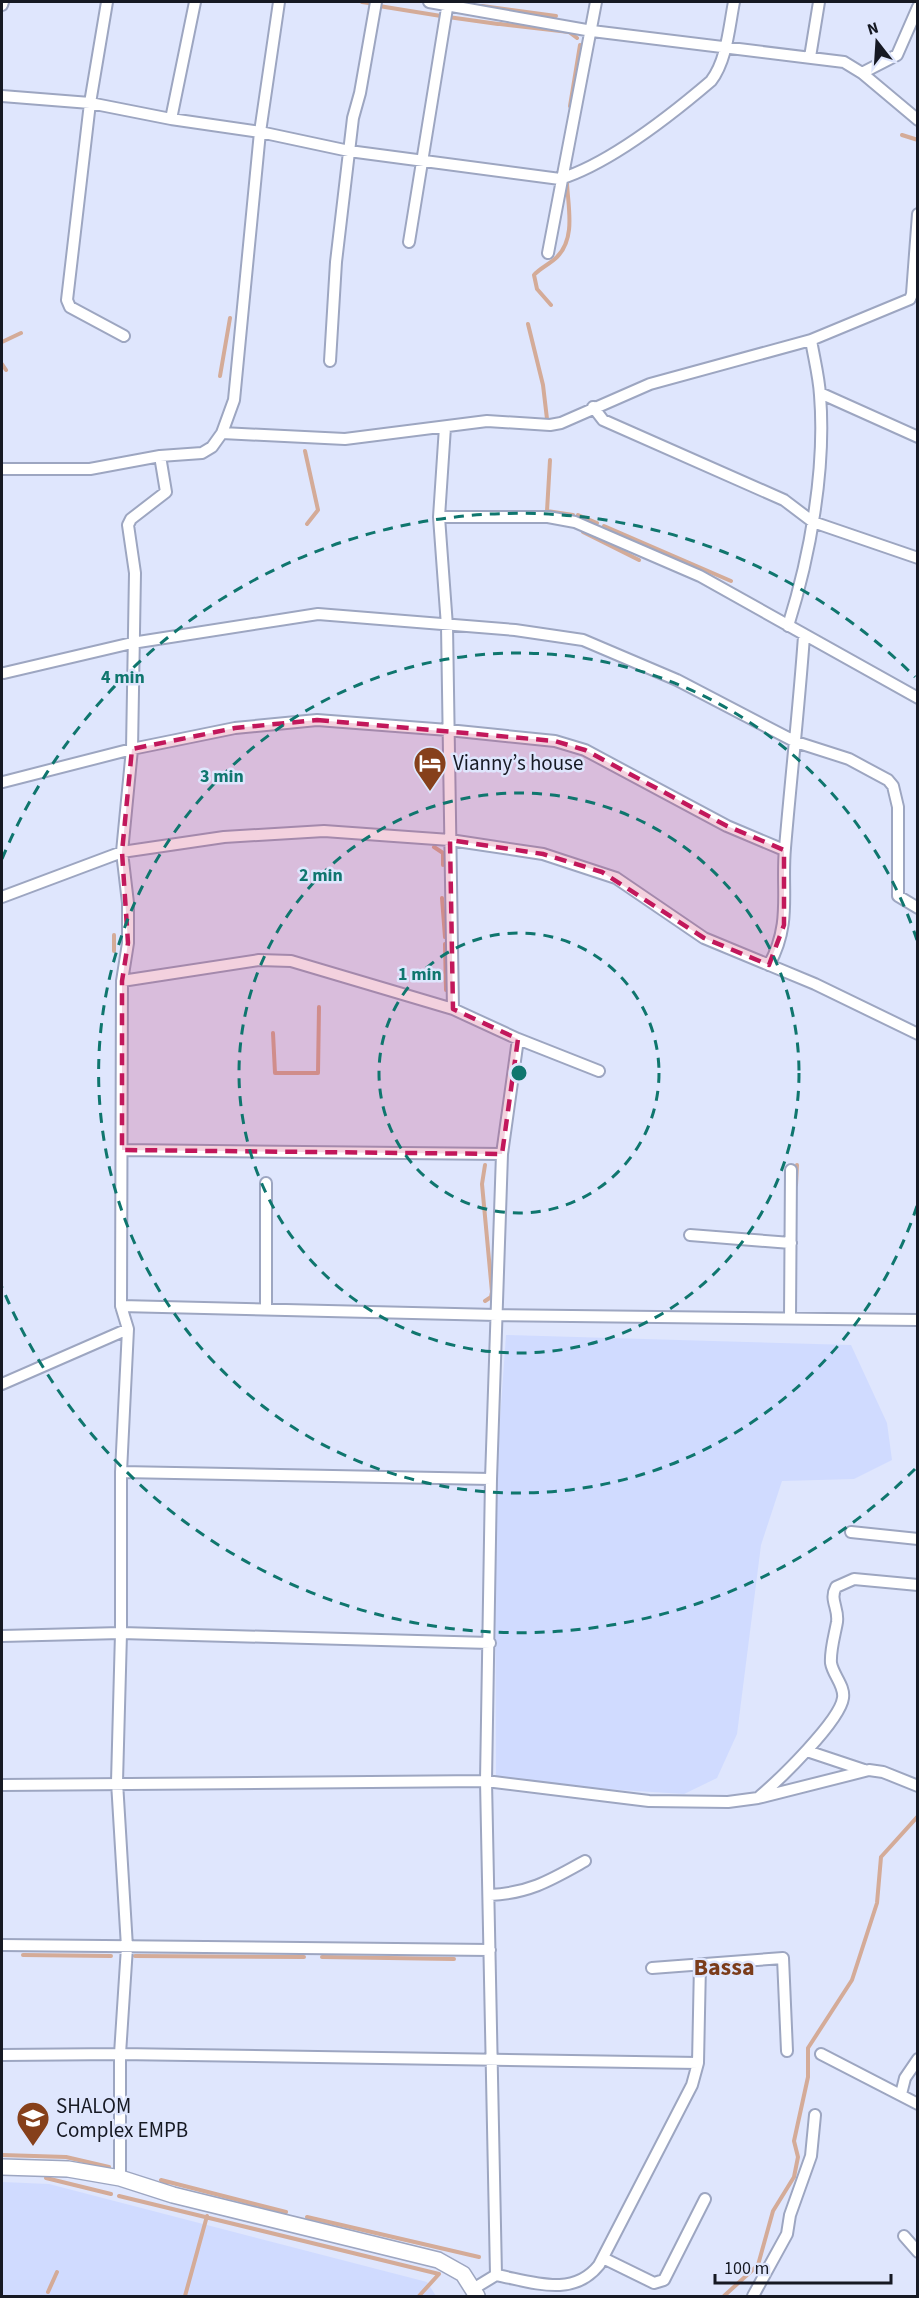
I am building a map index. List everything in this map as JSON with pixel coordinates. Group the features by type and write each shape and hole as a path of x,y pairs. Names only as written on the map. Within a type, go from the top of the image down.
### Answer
{"street":[{"path":"107,2 90,103 67,304 124,336"},
{"path":"171,119 195,2"},
{"path":"2,469 90,469 160,456 207,451 222,433 234,400 260,132 279,2"},
{"path":"330,361 336,262 349,151 376,2"},
{"path":"429,2 447,3 592,31 844,62 862,73 918,120"},
{"path":"548,253 560,179 592,31 596,2"},
{"path":"2,96 90,103 171,119 260,132 349,151 560,179 584,171 608,157 692,97 718,72 734,2"},
{"path":"810,57 819,2"},
{"path":"409,242 447,3"},
{"path":"862,73 897,55 918,7"},
{"path":"222,433 345,439 488,421 555,424 672,377 811,340 912,297 918,214"},
{"path":"788,626 813,522 821,421 820,393 811,340"},
{"path":"820,393 918,437"},
{"path":"593,407 603,420 784,500 813,522 918,558"},
{"path":"445,427 439,517 447,626 453,1010"},
{"path":"120,2178 120,2054 127,1947 117,1782 121,1633 121,1472 128,1329 122,1306 122,981 128,944 128,903 122,852 132,749 132,643 135,573 128,525 131,519 166,492 160,456"},
{"path":"439,517 548,517 575,522 700,576 918,698"},
{"path":"4,673 132,643 318,614 515,630 573,638 597,644 677,680 796,742 849,759 888,780 893,786 898,807 898,896 918,908"},
{"path":"770,965 780,946 784,925 784,850 796,742 804,636"},
{"path":"3,782 132,749 235,728 306,720 448,730 538,739 585,750 718,821 784,850"},
{"path":"2,897 122,852 224,837 324,831 450,840 543,854 602,872 616,878 704,938 770,965 918,1034"},
{"path":"122,981 272,959 291,961 453,1010 599,1071"},
{"path":"496,2275 486,1781 491,1479 502,1154 518,1039"},
{"path":"122,1150 502,1154"},
{"path":"790,1318 791,1170"},
{"path":"266,1183 266,1309"},
{"path":"690,1235 791,1243"},
{"path":"122,1306 497,1315 918,1320"},
{"path":"2,1383 128,1329"},
{"path":"121,1472 491,1479"},
{"path":"851,1532 918,1539"},
{"path":"758,1798 807,1751 840,1706 843,1697 831,1664 838,1615 832,1598 836,1587 854,1579 918,1585"},
{"path":"2,1636 121,1633 490,1643"},
{"path":"807,1751 863,1769 883,1772 918,1786"},
{"path":"2,1785 117,1782 486,1781 649,1801 728,1802 758,1798 857,1771 883,1772"},
{"path":"490,1895 516,1894 542,1886 585,1861"},
{"path":"2,1945 490,1950"},
{"path":"652,1968 783,1958 787,2051"},
{"path":"2,2167 68,2169 120,2178 173,2195 438,2260 463,2274 475,2293 496,2275 569,2287 591,2276 603,2258 685,2102 698,2063 700,1964"},
{"path":"2,2055 120,2054 698,2063"},
{"path":"821,2054 918,2104"},
{"path":"901,2094 905,2078 918,2059"},
{"path":"753,2296 788,2234 790,2215 810,2156 815,2115"},
{"path":"603,2258 654,2283 664,2280 705,2199"},
{"path":"904,2236 918,2252"}],"highlighted area":[{"path":"317,720 555,741 585,750 727,826 784,850 784,925 769,965 704,938 602,872 543,854 450,840 453,1009 518,1039 502,1154 122,1150 122,981 128,943 122,852 132,749 235,728"}],"shaded area":[{"path":"506,1335 851,1345 887,1423 892,1460 854,1479 782,1481 761,1545 737,1734 717,1778 684,1794 496,1782 495,1490"},
{"path":"2,2182 49,2184 427,2282 436,2296 2,2296"}],"waterway":[{"path":"362,2 369,3"},
{"path":"379,6 441,16"},
{"path":"482,6 556,16"},
{"path":"448,17 498,24"},
{"path":"500,24 569,32 577,38"},
{"path":"570,106 580,45"},
{"path":"902,135 918,140"},
{"path":"551,305 537,289 534,275 557,257 567,241 570,222 567,183"},
{"path":"220,376 230,318"},
{"path":"528,324 543,385 547,419"},
{"path":"2,342 21,333"},
{"path":"2,364 6,370"},
{"path":"305,451 318,510 307,524"},
{"path":"550,460 547,511 573,515"},
{"path":"578,515 597,523"},
{"path":"604,526 731,581"},
{"path":"582,528 583,532 639,560"},
{"path":"434,847 443,853 443,865"},
{"path":"442,898 445,937"},
{"path":"114,935 114,951"},
{"path":"445,944 446,990"},
{"path":"273,1033 275,1073 318,1073 319,1007"},
{"path":"485,1165 482,1184 492,1292 491,1297 485,1301"},
{"path":"796,1185 797,1165"},
{"path":"724,2296 758,2265 773,2211 794,2177 798,2157 794,2141 808,2077 808,2048 852,1980 877,1903 881,1857 918,1816"},
{"path":"23,1955 111,1956"},
{"path":"135,1956 304,1957"},
{"path":"322,1957 454,1959"},
{"path":"2,2155 66,2157 109,2167"},
{"path":"46,2178 111,2194"},
{"path":"167,2188 161,2180 286,2212"},
{"path":"119,2196 439,2274 419,2296"},
{"path":"185,2296 207,2216"},
{"path":"307,2217 479,2257"},
{"path":"48,2292 57,2272"}],"place":[{"name":"Vianny’s house","path":"430,792"},
{"name":"SHALOM Complex EMPB","path":"33,2147"}],"district":[{"name":"Bassa","path":"724,1967"}]}
